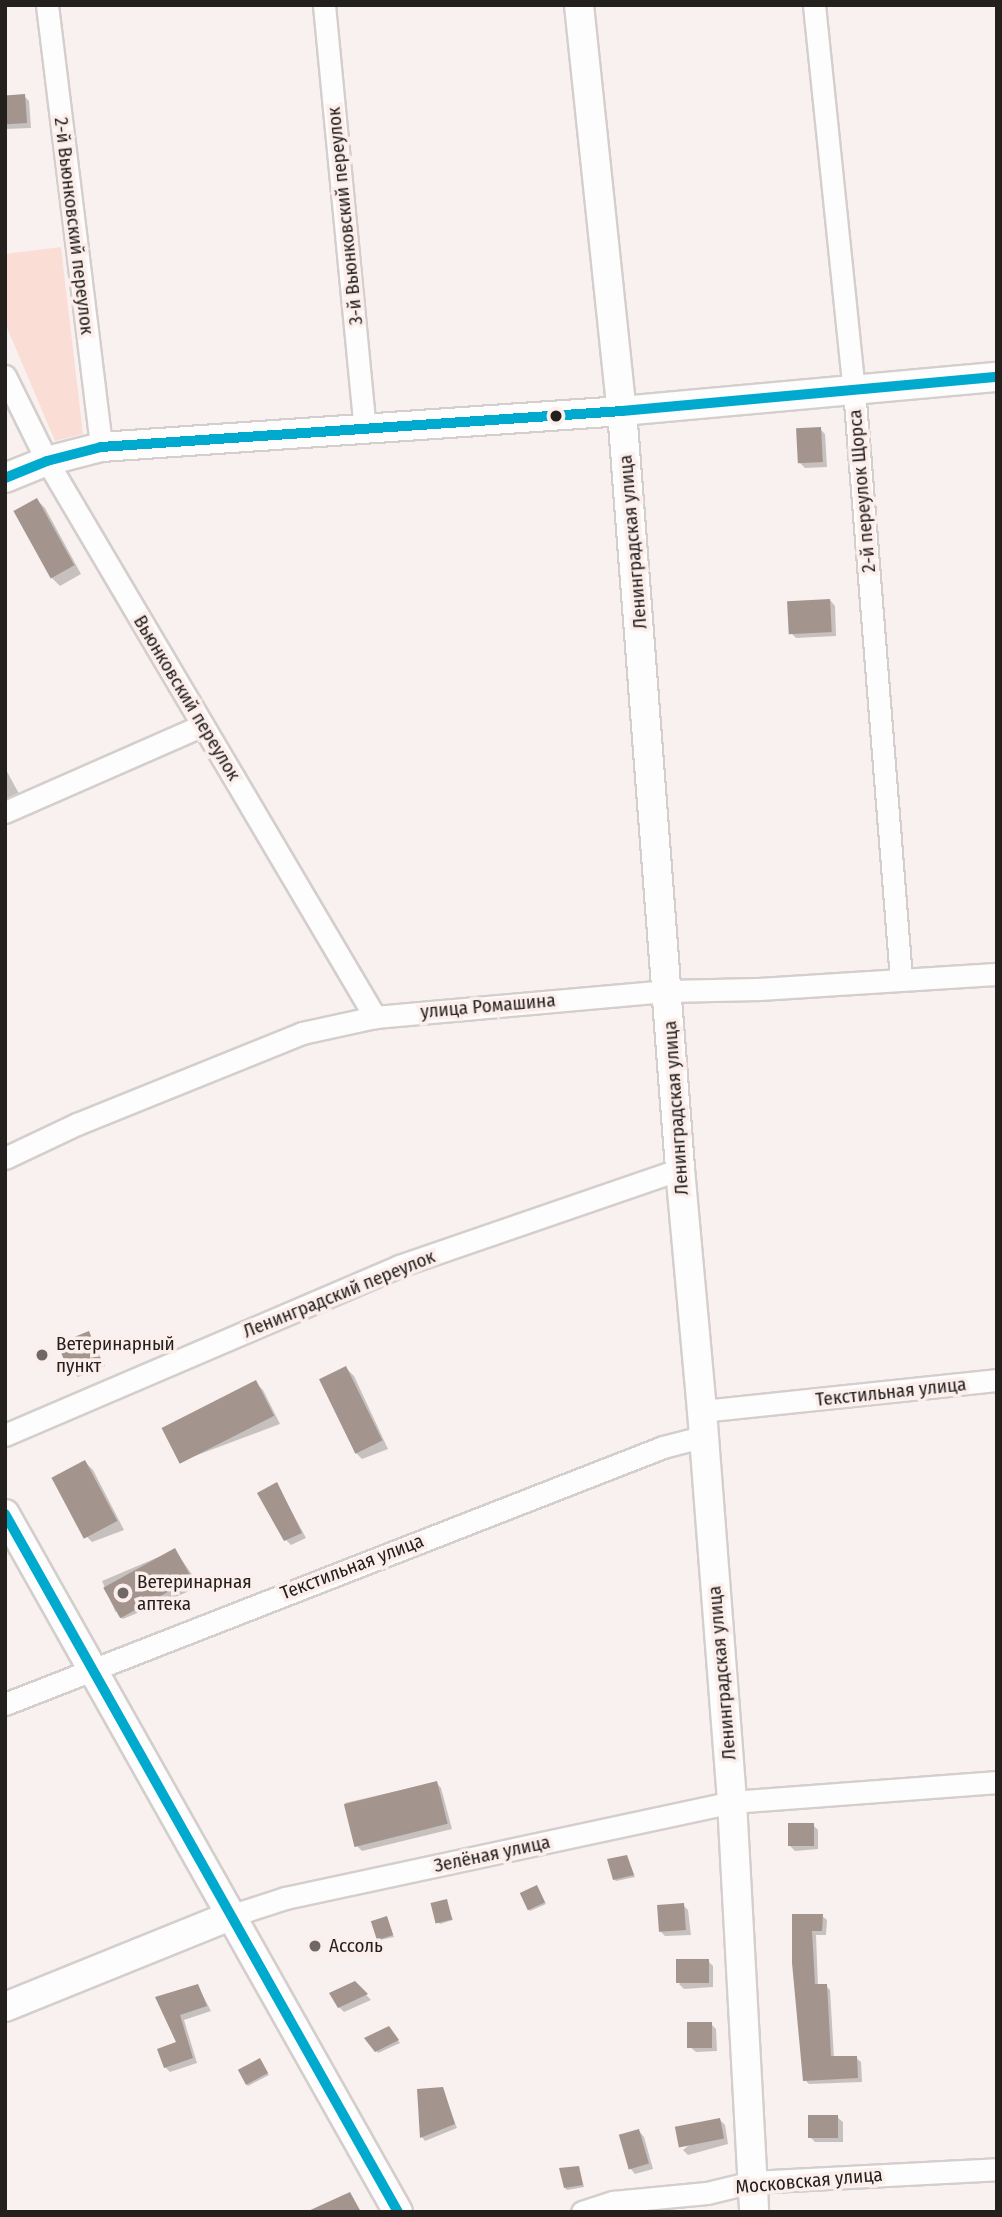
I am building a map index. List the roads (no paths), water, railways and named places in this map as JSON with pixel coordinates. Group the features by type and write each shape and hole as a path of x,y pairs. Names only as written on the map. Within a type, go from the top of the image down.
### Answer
{"street":[{"name":"2-й Вьюнковский переулок","path":"47,5 101,447"},
{"name":"3-й Вьюнковский переулок","path":"324,5 365,427"},
{"name":"Ленинградская улица","path":"579,5 622,411 680,1169 733,1802 754,2212"},
{"name":"2-й переулок Щорса","path":"814,5 854,389 901,978"},
{"name":"Вьюнковский переулок","path":"5,376 47,461 375,1017"},
{"path":"5,478 47,461 101,447 622,411 997,377"},
{"path":"5,812 203,725"},
{"name":"улица Ромашина","path":"5,1158 77,1124 302,1033 375,1017 668,991 758,989 997,974"},
{"name":"Ленинградский переулок","path":"5,1436 400,1266 680,1169"},
{"name":"Текстильная улица","path":"5,1704 663,1447 702,1424 997,1380"},
{"path":"5,1514 233,1914 398,2212"},
{"name":"Зелёная улица","path":"5,2007 233,1914 285,1898 733,1802 997,1782"},
{"name":"Московская улица","path":"582,2212 613,2202 706,2193 752,2182 997,2169"}],"place":[{"name":"Ветеринарный пункт","path":"42,1355"},
{"name":"Ветеринарная аптека","path":"123,1593"},
{"name":"Ассоль","path":"315,1946"}]}
